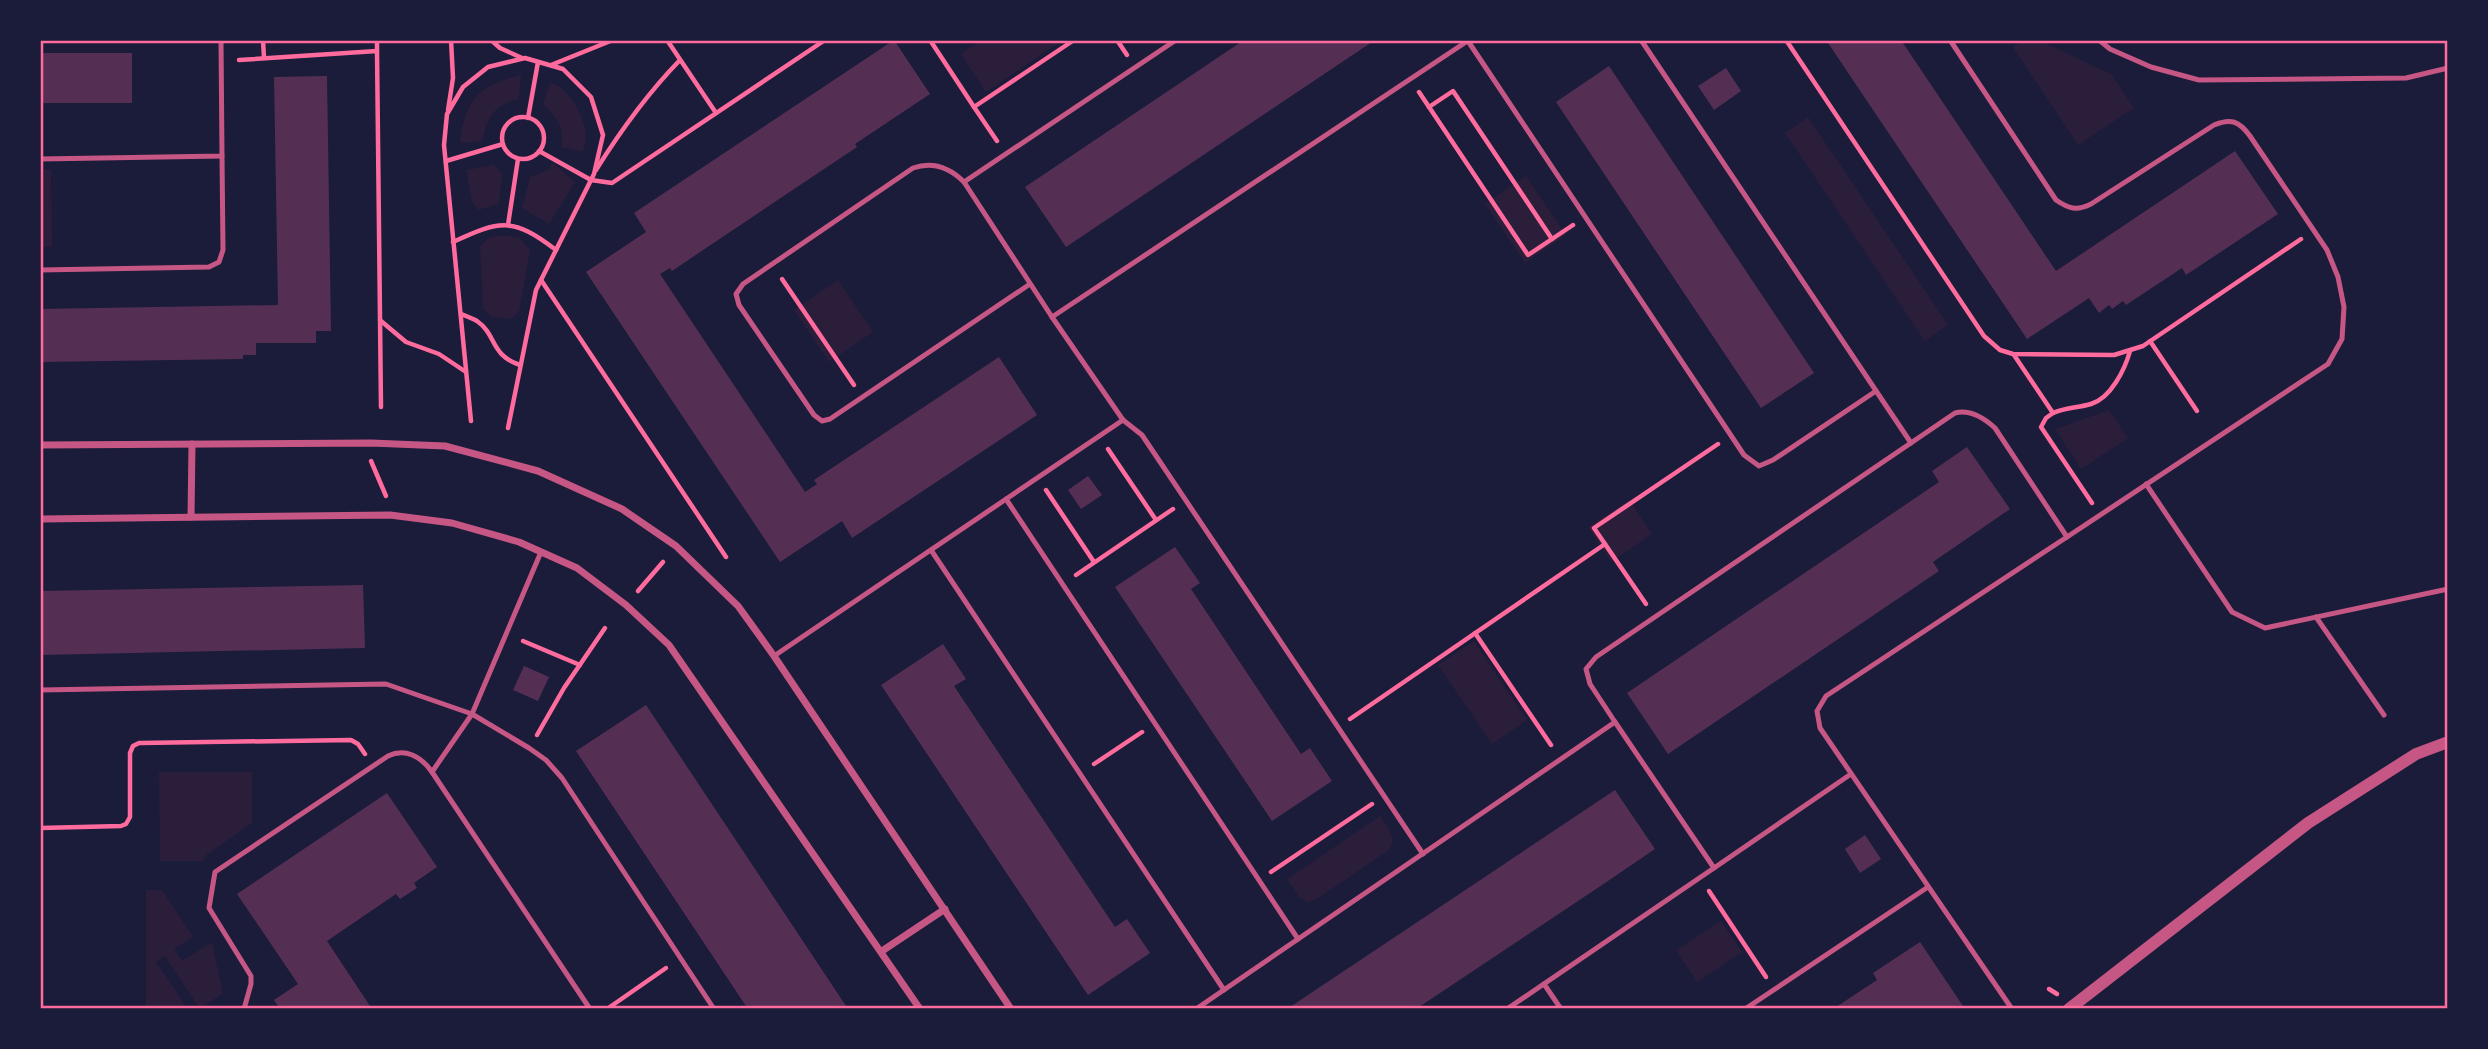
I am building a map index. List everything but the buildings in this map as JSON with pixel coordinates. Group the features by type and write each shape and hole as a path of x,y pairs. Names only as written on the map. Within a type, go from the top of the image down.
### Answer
{"street":[{"path":"40,445 372,443 445,446 538,471 622,509 677,546 738,606 1011,1009"},
{"path":"191,517 192,444"},
{"path":"40,519 390,515 452,523 519,542 577,568 625,605 669,645 920,1009"},
{"path":"2069,1009 2308,823 2416,754 2448,742"},
{"path":"882,951 944,909"}],"lane":[{"path":"40,270 209,267 219,262 223,250 221,40"},
{"path":"964,182 1176,40"},
{"path":"1641,40 1911,443"},
{"path":"1950,40 2056,200 2068,208 2081,209 2091,204 2214,125 2226,120 2241,124 2327,250 2338,277 2344,307 2342,339 2328,365 1826,696 1817,711 1820,728 2010,1006 2000,1009"},
{"path":"2099,40 2110,49 2151,67 2199,80 2406,78 2448,68"},
{"path":"1052,317 1469,41 1744,455 1759,466 1773,460 1876,391"},
{"path":"40,159 222,156"},
{"path":"1030,284 830,419 822,421 814,415 739,305 736,295 743,284 913,168 926,163 954,171 1123,420 1142,435 1423,854"},
{"path":"1714,868 1590,684 1586,669 1596,657 1955,413 1969,412 1995,428 2067,537"},
{"path":"774,656 1123,420"},
{"path":"2146,484 2232,612 2265,628 2448,589"},
{"path":"1006,499 1298,939"},
{"path":"932,550 1224,990"},
{"path":"432,772 472,714 541,552"},
{"path":"2316,617 2384,715"},
{"path":"40,690 386,684 472,714 546,760 562,778 714,1009"},
{"path":"1196,1009 1615,722"},
{"path":"244,1009 251,976 208,908 215,872 388,756 403,753 420,758 432,772 590,1009"},
{"path":"1507,1009 1852,774"},
{"path":"1745,1009 1928,887"},
{"path":"1544,984 1561,1009"}],"path":[{"path":"264,40 264,58"},
{"path":"377,40 381,407"},
{"path":"451,40 453,78 444,145 471,421"},
{"path":"491,40 500,48 523,59 563,69 591,97 603,135 594,174"},
{"path":"550,65 613,40"},
{"path":"667,40 716,113"},
{"path":"539,151 591,180 612,183 825,40"},
{"path":"930,40 1006,154"},
{"path":"975,107 1074,40"},
{"path":"1786,40 1984,336 2000,350 2013,354 2114,355 2130,350 2150,341 2314,230"},
{"path":"221,61 377,51"},
{"path":"447,114 463,87 488,67 523,59"},
{"path":"508,428 536,290 594,174 650,92 680,60"},
{"path":"528,118 538,62"},
{"path":"1410,79 1528,255 1585,216"},
{"path":"1429,107 1453,91 1552,239"},
{"path":"528,118 541,127 544,137 539,151 527,159 518,159 510,155 503,144 502,132 506,124 513,119 528,118"},
{"path":"446,161 503,144"},
{"path":"508,225 518,159"},
{"path":"453,243 485,227 508,225 533,232 556,250"},
{"path":"772,264 862,397"},
{"path":"541,280 726,557"},
{"path":"461,314 476,320 499,353 520,365"},
{"path":"380,320 406,342 439,354 466,372"},
{"path":"2150,341 2197,411"},
{"path":"2100,515 2041,427 2053,413 2066,407 2093,404 2106,395 2126,364 2130,350"},
{"path":"2013,354 2053,413"},
{"path":"1655,617 1594,528 1731,435"},
{"path":"1099,436 1156,520"},
{"path":"371,460 386,496"},
{"path":"1038,478 1094,562"},
{"path":"1062,584 1185,501"},
{"path":"1338,727 1605,544"},
{"path":"638,591 663,562"},
{"path":"529,748 605,628"},
{"path":"1475,633 1561,759"},
{"path":"506,634 580,665"},
{"path":"1080,774 1155,724"},
{"path":"40,828 127,824 130,817 130,753 133,746 139,743 351,740 358,744 373,766"},
{"path":"1259,880 1384,796"},
{"path":"1700,878 1775,989"},
{"path":"606,1009 681,958"}],"shaded area":[{"path":"982,40 1063,40 986,92 961,54"},
{"path":"2023,40 2039,40 2111,74 2134,108 2078,145 2013,47"},
{"path":"521,75 519,99 498,108 490,118 483,141 460,143 466,115 477,96 494,84"},
{"path":"550,82 569,96 579,112 586,136 583,152 561,147 562,134 558,122 543,104"},
{"path":"1808,117 1948,325 1925,341 1785,133"},
{"path":"553,163 575,182 549,224 522,208 530,177 546,171"},
{"path":"493,165 502,173 499,204 478,210 472,201 466,170"},
{"path":"51,169 52,246 40,247 40,170"},
{"path":"1526,176 1566,235 1525,263 1485,204"},
{"path":"504,235 520,238 530,250 519,312 511,319 491,317 483,308 480,246 490,237"},
{"path":"838,280 873,332 829,362 794,310"},
{"path":"2109,410 2128,438 2081,469 2055,429"},
{"path":"1629,500 1652,534 1611,562 1588,527"},
{"path":"1474,641 1527,720 1492,744 1438,665"},
{"path":"159,772 252,772 252,823 205,856 204,861 160,861"},
{"path":"1380,816 1392,837 1389,850 1315,900 1307,902 1300,898 1287,879"},
{"path":"146,890 162,890 193,937 174,949 182,961 212,942 223,993 200,1009 165,956 156,962 188,1009 146,1009"},
{"path":"1721,921 1742,952 1697,982 1676,950"}]}
